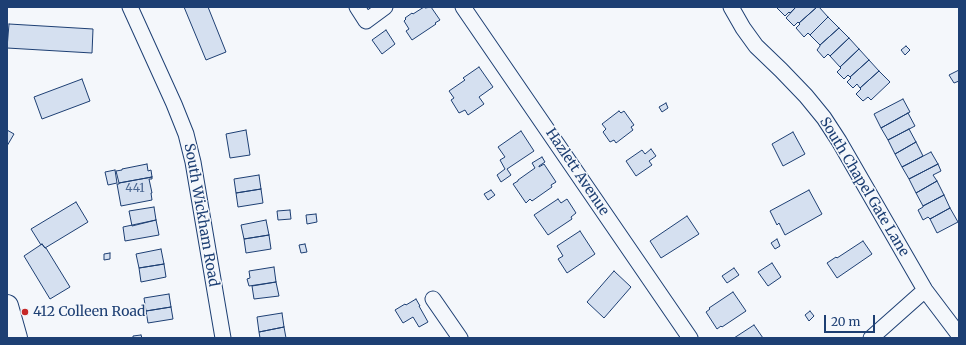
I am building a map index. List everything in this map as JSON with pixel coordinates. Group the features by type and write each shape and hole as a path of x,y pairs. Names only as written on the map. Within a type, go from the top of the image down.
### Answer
{"street":[{"name":"South Wickham Road","path":"130,7 186,134 193,162 222,338"},
{"path":"357,7 366,21 386,7"},
{"name":"Hazlett Avenue","path":"463,7 690,338"},
{"name":"South Chapel Gate Lane","path":"731,7 743,28 756,46 806,96 824,118 839,141 925,290 959,335"},
{"path":"871,338 925,290"},
{"path":"433,299 460,338"},
{"path":"7,306 16,338"}],"building":[{"path":"184,7 208,7 226,52 206,60"},
{"path":"424,7 431,7 440,20 412,40 406,31 409,29 404,21 406,19 405,18"},
{"path":"796,7 785,16 777,8"},
{"path":"796,7 817,7 794,26 786,18"},
{"path":"817,7 819,7 828,17 810,35 808,33 804,37 796,28 800,24 799,23"},
{"path":"828,17 839,28 820,45 810,35"},
{"path":"9,24 93,29 92,53 7,48"},
{"path":"839,28 849,38 830,56 828,54 824,58 817,50 820,45"},
{"path":"386,30 395,44 382,54 372,40"},
{"path":"849,38 859,49 840,67 830,56"},
{"path":"906,46 910,50 905,55 901,50"},
{"path":"859,49 869,60 850,77 848,75 844,79 837,72 841,68 840,67"},
{"path":"869,60 879,71 860,88 857,84 853,88 847,82 851,78 850,77"},
{"path":"479,67 493,87 479,97 484,104 468,115 465,110 459,113 451,100 454,98 449,91 465,80 463,78"},
{"path":"959,70 959,81 954,83 949,75"},
{"path":"879,71 890,82 871,100 868,97 863,101 856,94 861,89 860,88"},
{"path":"82,79 90,101 42,119 34,97"},
{"path":"903,99 910,112 881,128 874,114"},
{"path":"666,103 668,108 662,112 659,107"},
{"path":"619,111 621,113 624,111 634,125 631,127 633,130 616,143 614,140 610,142 603,132 606,129 602,124"},
{"path":"908,113 915,126 888,140 881,128"},
{"path":"909,129 916,142 895,154 888,140"},
{"path":"7,130 14,134 7,146"},
{"path":"246,130 250,155 230,158 226,134"},
{"path":"521,131 534,151 507,169 511,175 501,182 497,175 505,169 500,160 505,157 498,147"},
{"path":"793,132 805,154 783,166 772,144"},
{"path":"916,142 923,156 902,167 895,154"},
{"path":"651,149 656,156 649,161 652,165 636,176 626,161 642,150 645,154"},
{"path":"931,152 938,164 909,179 902,167"},
{"path":"542,157 545,162 539,167 544,164 556,182 551,185 552,187 532,201 530,199 526,203 513,184 535,168 532,163"},
{"path":"147,164 148,171 151,170 152,177 119,183 116,171"},
{"path":"938,164 941,171 933,175 937,181 916,193 909,179"},
{"path":"115,170 117,183 108,185 105,172"},
{"path":"259,175 261,189 236,193 234,179"},
{"path":"152,177 152,179 149,179 152,200 121,206 117,184"},
{"path":"937,181 944,195 923,206 916,193"},
{"path":"261,189 263,203 238,207 236,193"},
{"path":"491,190 495,195 488,200 484,194"},
{"path":"809,190 822,214 785,235 779,223 777,225 770,211"},
{"path":"944,195 950,208 930,219 928,217 923,220 918,210"},
{"path":"558,199 561,203 567,199 576,213 571,217 572,219 548,235 534,215"},
{"path":"76,202 88,222 45,248 42,244 41,245 31,229"},
{"path":"154,207 156,220 132,226 129,211"},
{"path":"950,208 958,222 937,233 930,219"},
{"path":"290,210 291,219 278,220 277,211"},
{"path":"316,214 317,222 307,224 306,215"},
{"path":"687,216 699,234 661,258 650,241"},
{"path":"156,220 159,235 125,241 123,227"},
{"path":"266,220 269,235 244,239 241,225"},
{"path":"580,231 595,254 567,273 558,259 563,256 557,246"},
{"path":"269,235 271,249 246,253 244,239"},
{"path":"777,239 780,246 775,249 771,243"},
{"path":"863,241 872,254 837,278 827,263"},
{"path":"42,244 70,287 50,299 24,256"},
{"path":"305,244 307,252 301,253 299,245"},
{"path":"161,249 164,264 139,268 136,254"},
{"path":"110,253 110,259 104,260 104,254"},
{"path":"772,263 781,277 768,286 758,272"},
{"path":"164,264 166,277 141,282 139,268"},
{"path":"274,267 276,282 249,286 247,279 250,278 249,271"},
{"path":"734,268 739,275 727,283 722,276"},
{"path":"614,271 631,287 604,318 587,302"},
{"path":"276,282 279,296 254,299 252,286"},
{"path":"733,292 746,311 717,329 706,312 710,309 709,308"},
{"path":"169,294 171,307 146,311 144,298"},
{"path":"416,299 428,322 419,327 413,317 403,323 395,310"},
{"path":"171,307 173,319 148,323 146,311"},
{"path":"810,311 814,316 809,321 805,315"},
{"path":"282,313 284,327 259,332 257,317"},
{"path":"754,325 763,338 734,338"},
{"path":"284,327 286,338 260,338 259,332"},
{"path":"141,335 142,338 133,338 133,336"}],"place":[{"name":"412 Colleen Road","path":"25,312"}]}
